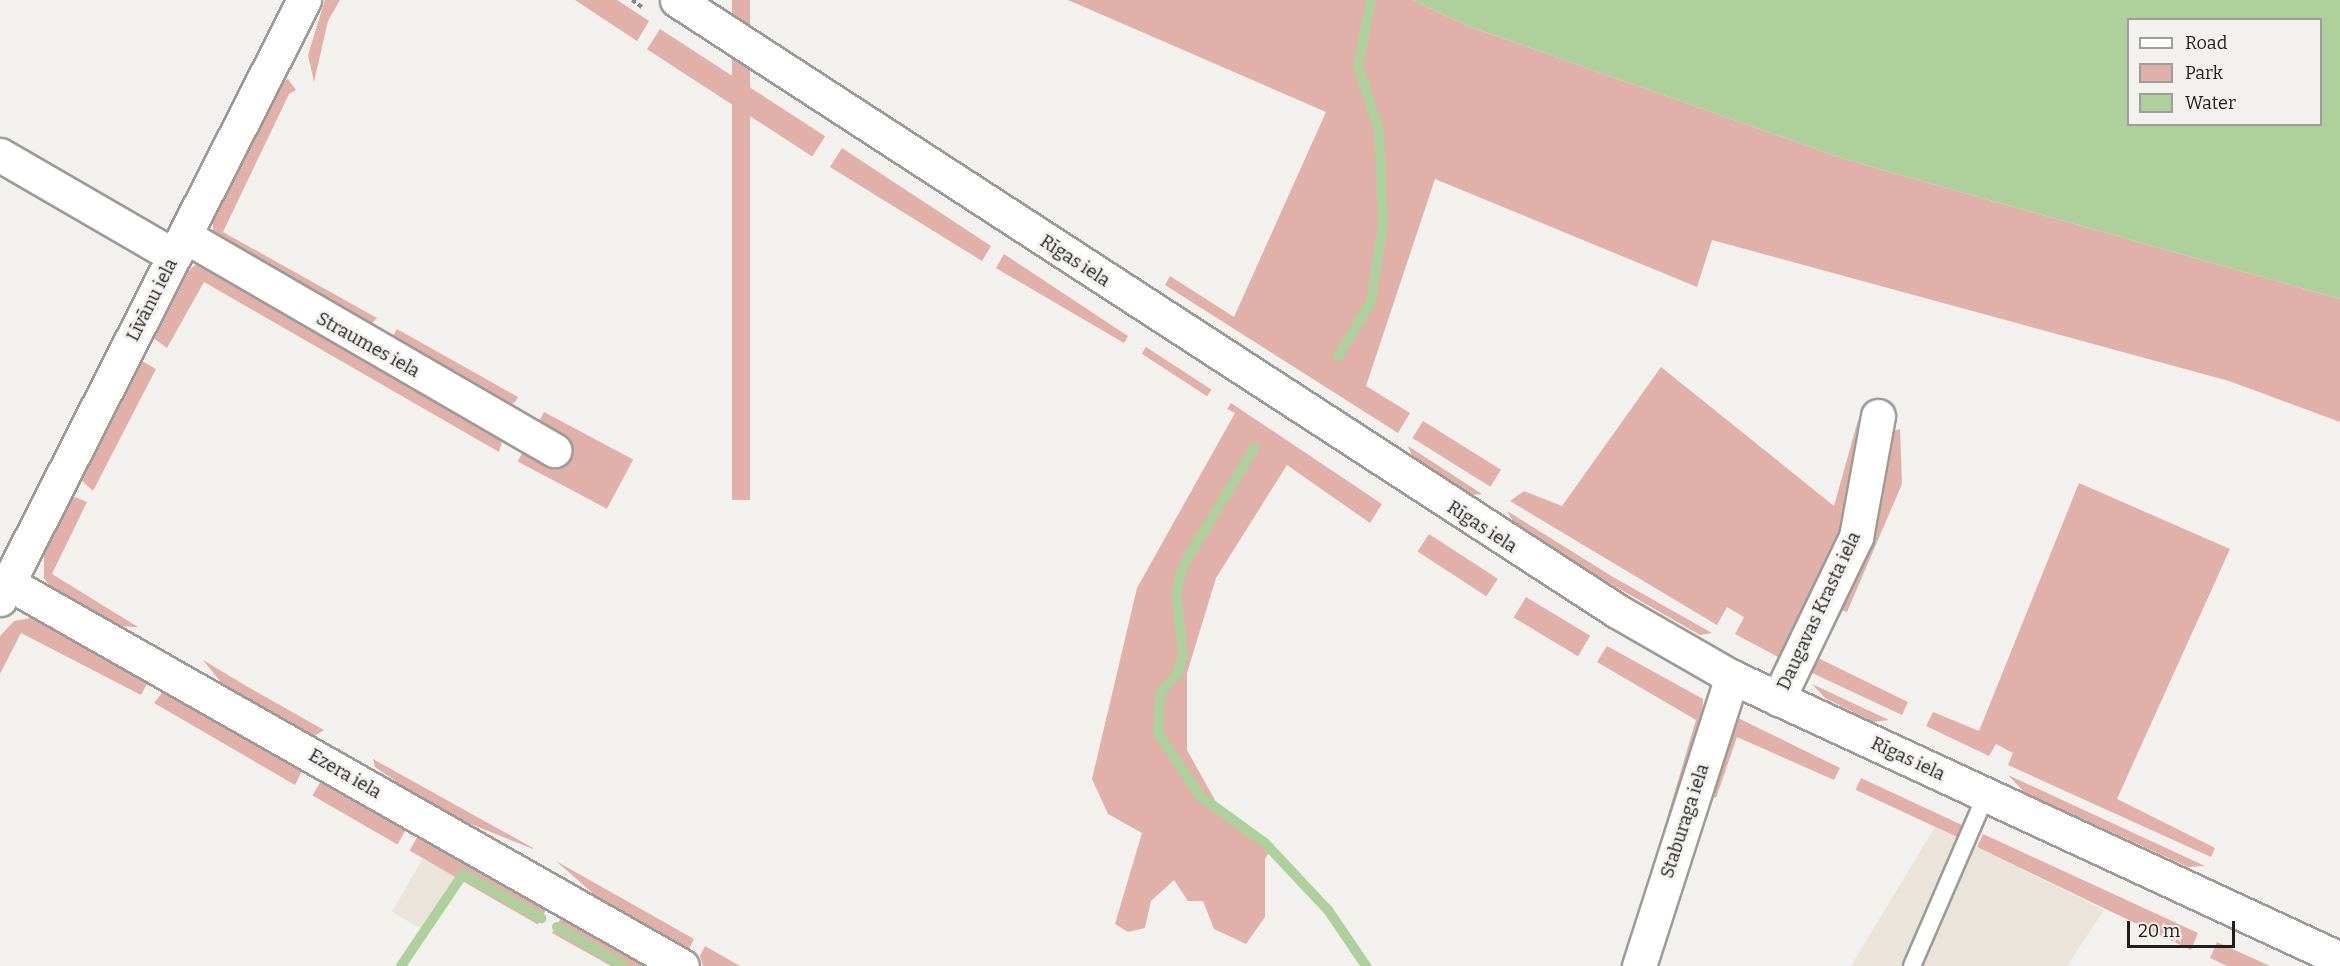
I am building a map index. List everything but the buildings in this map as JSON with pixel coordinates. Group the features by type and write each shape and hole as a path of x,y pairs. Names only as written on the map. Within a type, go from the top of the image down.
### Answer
{"street":[{"name":"Līvānu iela","path":"4,591 304,0"},
{"name":"Rīgas iela","path":"677,0 1479,526 1732,677 2340,958"},
{"name":"Straumes iela","path":"0,155 180,246 554,450"},
{"name":"Daugavas Krasta iela","path":"1778,699 1856,537 1878,416"},
{"name":"Ezera iela","path":"4,591 682,966"},
{"name":"Staburaga iela","path":"1639,966 1732,677"}],"lane":[{"path":"1912,966 1986,795"}],"shaded area":[{"path":"1935,827 2104,910 2067,966 1851,966"},
{"path":"423,858 456,877 425,931 392,912"}],"green space":[{"path":"325,0 340,0 328,21 314,82 308,55"},
{"path":"575,0 617,0 649,21 637,41"},
{"path":"732,0 750,0 750,500 732,500"},
{"path":"1068,0 1412,0 1468,26 1844,159 2340,299 2340,422 2229,381 1712,240 1697,287 1435,179 1366,386 1410,413 1398,433 1165,285 1170,276 1234,317 1326,112"},
{"path":"660,29 825,136 812,156 647,49"},
{"path":"288,79 296,90 289,94 223,232 377,318 371,324 213,234 213,214 279,84"},
{"path":"842,148 991,246 982,261 830,167"},
{"path":"1004,254 1128,336 1124,343 996,268"},
{"path":"195,265 210,267 503,438 499,452 204,282 167,348 152,337 176,282"},
{"path":"397,329 518,397 516,401 509,406 391,339"},
{"path":"1146,347 1211,389 1207,396 1142,354"},
{"path":"142,361 156,369 93,491 79,478"},
{"path":"1661,367 1834,506 1858,420 1865,426 1856,502 1780,658 1735,634 1744,617 1727,607 1717,625 1510,501 1524,491 1562,506"},
{"path":"1231,403 1382,504 1370,523 1287,465 1216,578 1187,673 1187,750 1216,802 1274,845 1265,859 1265,917 1246,944 1214,929 1203,901 1188,901 1174,880 1151,901 1145,928 1128,932 1115,924 1142,833 1108,814 1092,779 1137,588 1235,413 1227,409"},
{"path":"544,412 633,459 607,509 518,461"},
{"path":"1423,421 1501,470 1490,487 1412,438"},
{"path":"1900,429 1902,484 1847,612 1838,609 1890,432"},
{"path":"1408,446 1482,494 1470,495 1413,458"},
{"path":"2079,483 2230,549 2117,799 2215,848 2211,857 2008,765 2013,753 1996,744 1989,756 1926,726 1933,712 1979,731"},
{"path":"75,497 87,502 52,574 138,627 115,626 54,592 44,578 44,549 67,502"},
{"path":"1507,511 1613,577 1712,633 1700,635 1583,568 1516,527"},
{"path":"1429,534 1498,579 1486,596 1418,552"},
{"path":"1526,597 1590,636 1578,656 1514,618"},
{"path":"31,618 149,680 141,695 21,633 0,674 0,636 14,621"},
{"path":"1607,646 1703,699 1702,722 1628,966 1623,966 1696,720 1597,662"},
{"path":"1814,656 1908,702 1902,715 1810,672"},
{"path":"203,660 324,730 311,738 227,690"},
{"path":"1812,684 1889,720 1873,722 1825,698"},
{"path":"165,689 304,767 295,785 154,703"},
{"path":"1738,718 1840,768 1834,780 1737,737 1716,798 1706,793"},
{"path":"373,759 533,849 441,812 375,767"},
{"path":"2008,775 2205,866 2188,867 2024,792"},
{"path":"1861,778 1963,825 1957,837 1856,790"},
{"path":"322,779 407,828 397,844 312,795"},
{"path":"419,834 547,908 538,924 410,850"},
{"path":"1983,834 2198,933 2191,950 1977,847"},
{"path":"556,861 694,939 688,951 613,911"},
{"path":"563,915 661,966 611,966 552,933"},
{"path":"2217,942 2270,966 2227,966 2210,958"},
{"path":"705,946 740,966 703,966 700,956"}],"water":[{"path":"1412,0 2340,0 2340,299 1844,159 1468,26"}],"waterway":[{"path":"1338,356 1371,301 1383,224 1379,130 1358,67 1371,0"},
{"path":"1254,448 1184,564 1176,592 1183,653 1178,673 1160,693 1158,733 1200,796 1265,843 1328,910 1366,966"},
{"path":"401,966 463,874 541,918"},
{"path":"557,927 624,966"}]}
